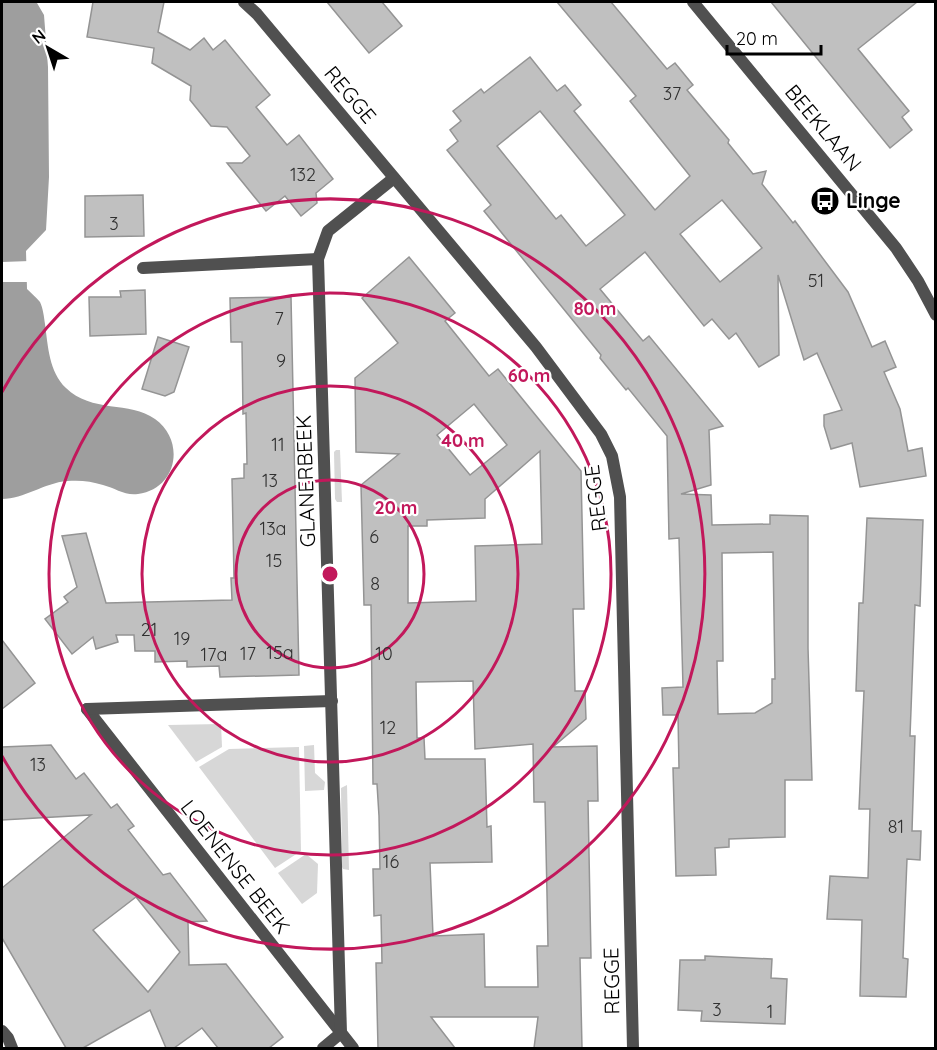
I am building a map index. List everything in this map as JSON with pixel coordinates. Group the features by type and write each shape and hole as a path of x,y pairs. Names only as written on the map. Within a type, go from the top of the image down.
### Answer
{"street":[{"name":"REGGE","path":"244,2 257,14 536,347 602,434 612,456 620,497 633,1048"},
{"name":"BEEKLAAN","path":"693,2 896,248 918,281 936,315"},
{"name":"GLANERBEEK","path":"341,1033 318,259 328,231 394,178"},
{"path":"143,267 318,259"},
{"name":"LOENENSE BEEK","path":"332,701 87,709 353,1048"},
{"path":"2,1031 12,1048"},
{"path":"322,1048 341,1033"}],"shaded area":[{"path":"2,2 37,3 44,15 48,67 49,177 46,230 26,251 27,289 41,304 48,350 60,382 76,396 87,401 134,410 155,419 165,428 171,439 174,451 169,474 151,490 138,494 129,494 94,483 67,481 2,499"},
{"path":"340,450 342,502 337,502 335,499 334,452"},
{"path":"221,724 222,747 196,762 168,725"},
{"path":"314,745 315,773 325,782 324,790 305,791 304,746"},
{"path":"299,747 301,851 275,868 199,767 229,749"},
{"path":"347,785 349,870 342,867 341,788"},
{"path":"306,854 318,864 317,893 302,904 278,873"}],"pier":[{"path":"30,261 30,282 2,282 2,262"}],"building":[{"path":"93,2 164,2 158,32 190,50 204,38 213,50 225,40 270,95 256,107 287,145 299,135 333,179 316,193 317,203 301,216 285,196 266,211 227,163 242,163 250,156 227,127 211,126 190,100 191,86 152,63 154,48 87,37"},
{"path":"327,2 382,2 402,26 369,53"},
{"path":"557,2 611,2 667,69 675,63 693,85 687,90 729,140 728,143 753,174 766,171 762,184 793,223 795,221 848,292 872,347 885,341 896,367 884,372 900,409 908,451 922,448 926,476 860,487 852,443 831,449 824,426 824,415 842,410 817,353 804,360 778,275 779,355 759,367 736,333 729,339 712,319 704,326 645,252 600,289 643,341 649,336 723,426 709,430 711,485 681,494 711,495 712,525 770,524 770,515 808,516 808,648 812,780 785,780 785,837 729,839 729,847 715,848 716,875 676,876 673,768 679,768 678,715 663,715 662,688 683,687 679,538 669,539 667,436 628,388 626,390 617,379 600,358 601,355 484,211 491,205 447,150 458,141 450,130 461,121 453,111 481,89 484,93 530,57 557,91 565,85 581,105 574,111 655,210 690,176 630,101 636,96","holes":["540,111 625,215 586,246 561,215 556,219 497,146","722,200 762,248 720,282 680,234","773,552 775,679 772,679 772,703 755,713 718,714 717,661 723,661 722,553"]},
{"path":"771,2 917,2 858,49 909,111 902,117 912,130 890,148"},
{"path":"143,195 144,236 85,237 85,196"},
{"path":"409,257 455,313 445,321 489,376 498,369 581,471 584,609 573,609 575,691 585,691 586,719 553,747 597,746 598,801 588,801 591,958 580,958 582,1048 534,1048 538,1017 431,1017 455,1048 378,1048 376,963 382,963 381,915 374,916 373,869 380,869 379,816 377,784 373,784 371,605 364,605 361,485 399,454 356,452 355,378 398,343 362,298","holes":["474,404 507,445 470,475 437,435","540,451 542,544 475,546 476,601 408,603 408,526 427,526 427,520 485,518 485,499","473,681 475,749 533,744 534,802 545,802 547,894 548,946 537,946 538,987 485,987 484,934 433,936 430,863 492,862 491,826 487,827 485,759 425,759 424,738 417,738 416,682"]},
{"path":"145,290 146,334 90,336 89,297 121,297 120,291"},
{"path":"291,297 299,675 220,677 219,666 187,667 187,661 155,662 155,651 135,651 134,635 116,635 118,642 96,649 93,637 72,654 45,619 68,602 64,597 77,587 62,536 86,533 106,603 232,600 231,578 234,578 232,479 244,478 244,464 247,464 246,413 243,414 242,342 231,342 230,298"},
{"path":"158,337 189,347 174,392 165,396 142,389"},
{"path":"867,518 923,520 920,606 915,605 910,736 915,736 912,831 921,831 920,860 907,859 903,958 908,959 906,997 860,996 862,920 827,919 830,876 868,878 870,809 859,809 864,691 856,691 859,603 863,603"},
{"path":"2,640 35,683 2,709"},
{"path":"51,745 76,779 84,773 111,808 117,804 134,826 128,830 163,875 170,873 207,921 188,922 189,965 226,964 283,1037 269,1048 218,1048 202,1028 174,1048 166,1048 150,1010 83,1048 66,1048 2,938 2,888 91,815 2,820 2,747","holes":["136,897 180,952 148,992 93,930"]},
{"path":"705,956 772,959 771,978 787,979 785,1024 701,1021 702,1011 678,1010 680,960 705,960"}],"place":[{"name":"Linge","path":"825,201"}]}
